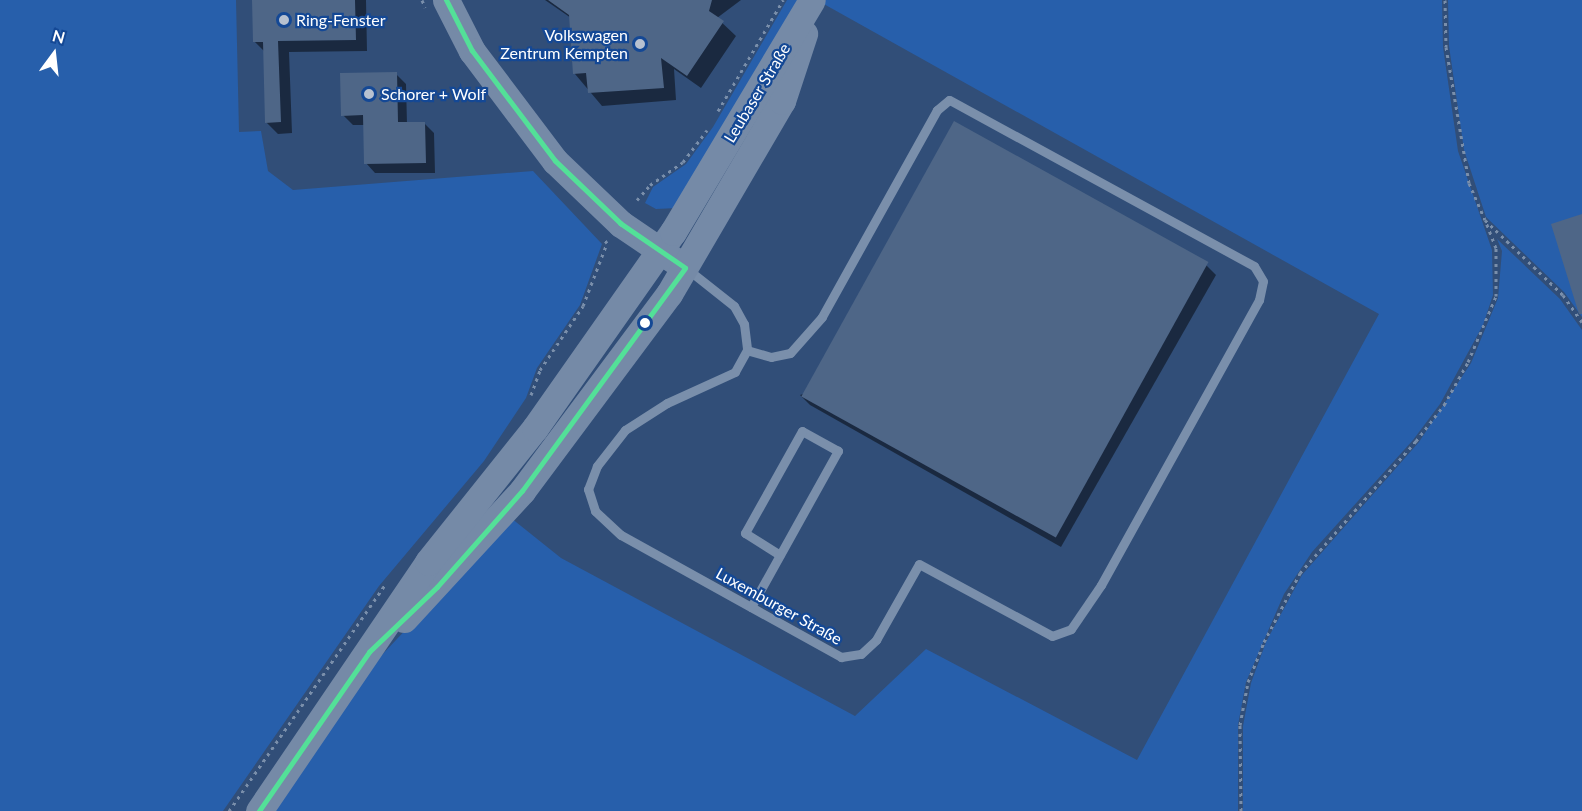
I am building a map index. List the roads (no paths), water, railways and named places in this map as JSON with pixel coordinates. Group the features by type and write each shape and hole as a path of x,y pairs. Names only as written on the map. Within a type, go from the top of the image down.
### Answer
{"main road":[{"path":"446,0 472,51 555,160 621,224 685,268"},
{"path":"259,811 369,652 437,586 522,491 685,268 782,101 812,0"},
{"name":"Leubaser Straße","path":"369,652 428,562 535,428 660,251 702,186 812,0"}],"lane":[{"name":"Luxemburger Straße","path":"950,100 1254,266 1263,281 1259,300 1101,585 1071,629 1052,636 919,564 876,639 861,654 841,657 621,535 595,512 588,489 597,466 625,430 667,403 735,372 747,350 771,357 790,353 822,317 937,110 950,100"},
{"path":"685,268 734,306 744,324 747,350"},
{"path":"751,607 780,555 838,451 802,431 745,533 780,555"}],"place":[{"name":"Ring-Fenster","path":"284,20"},
{"name":"Volkswagen Zentrum Kempten","path":"640,44"},
{"name":"Schorer + Wolf","path":"369,94"}]}
